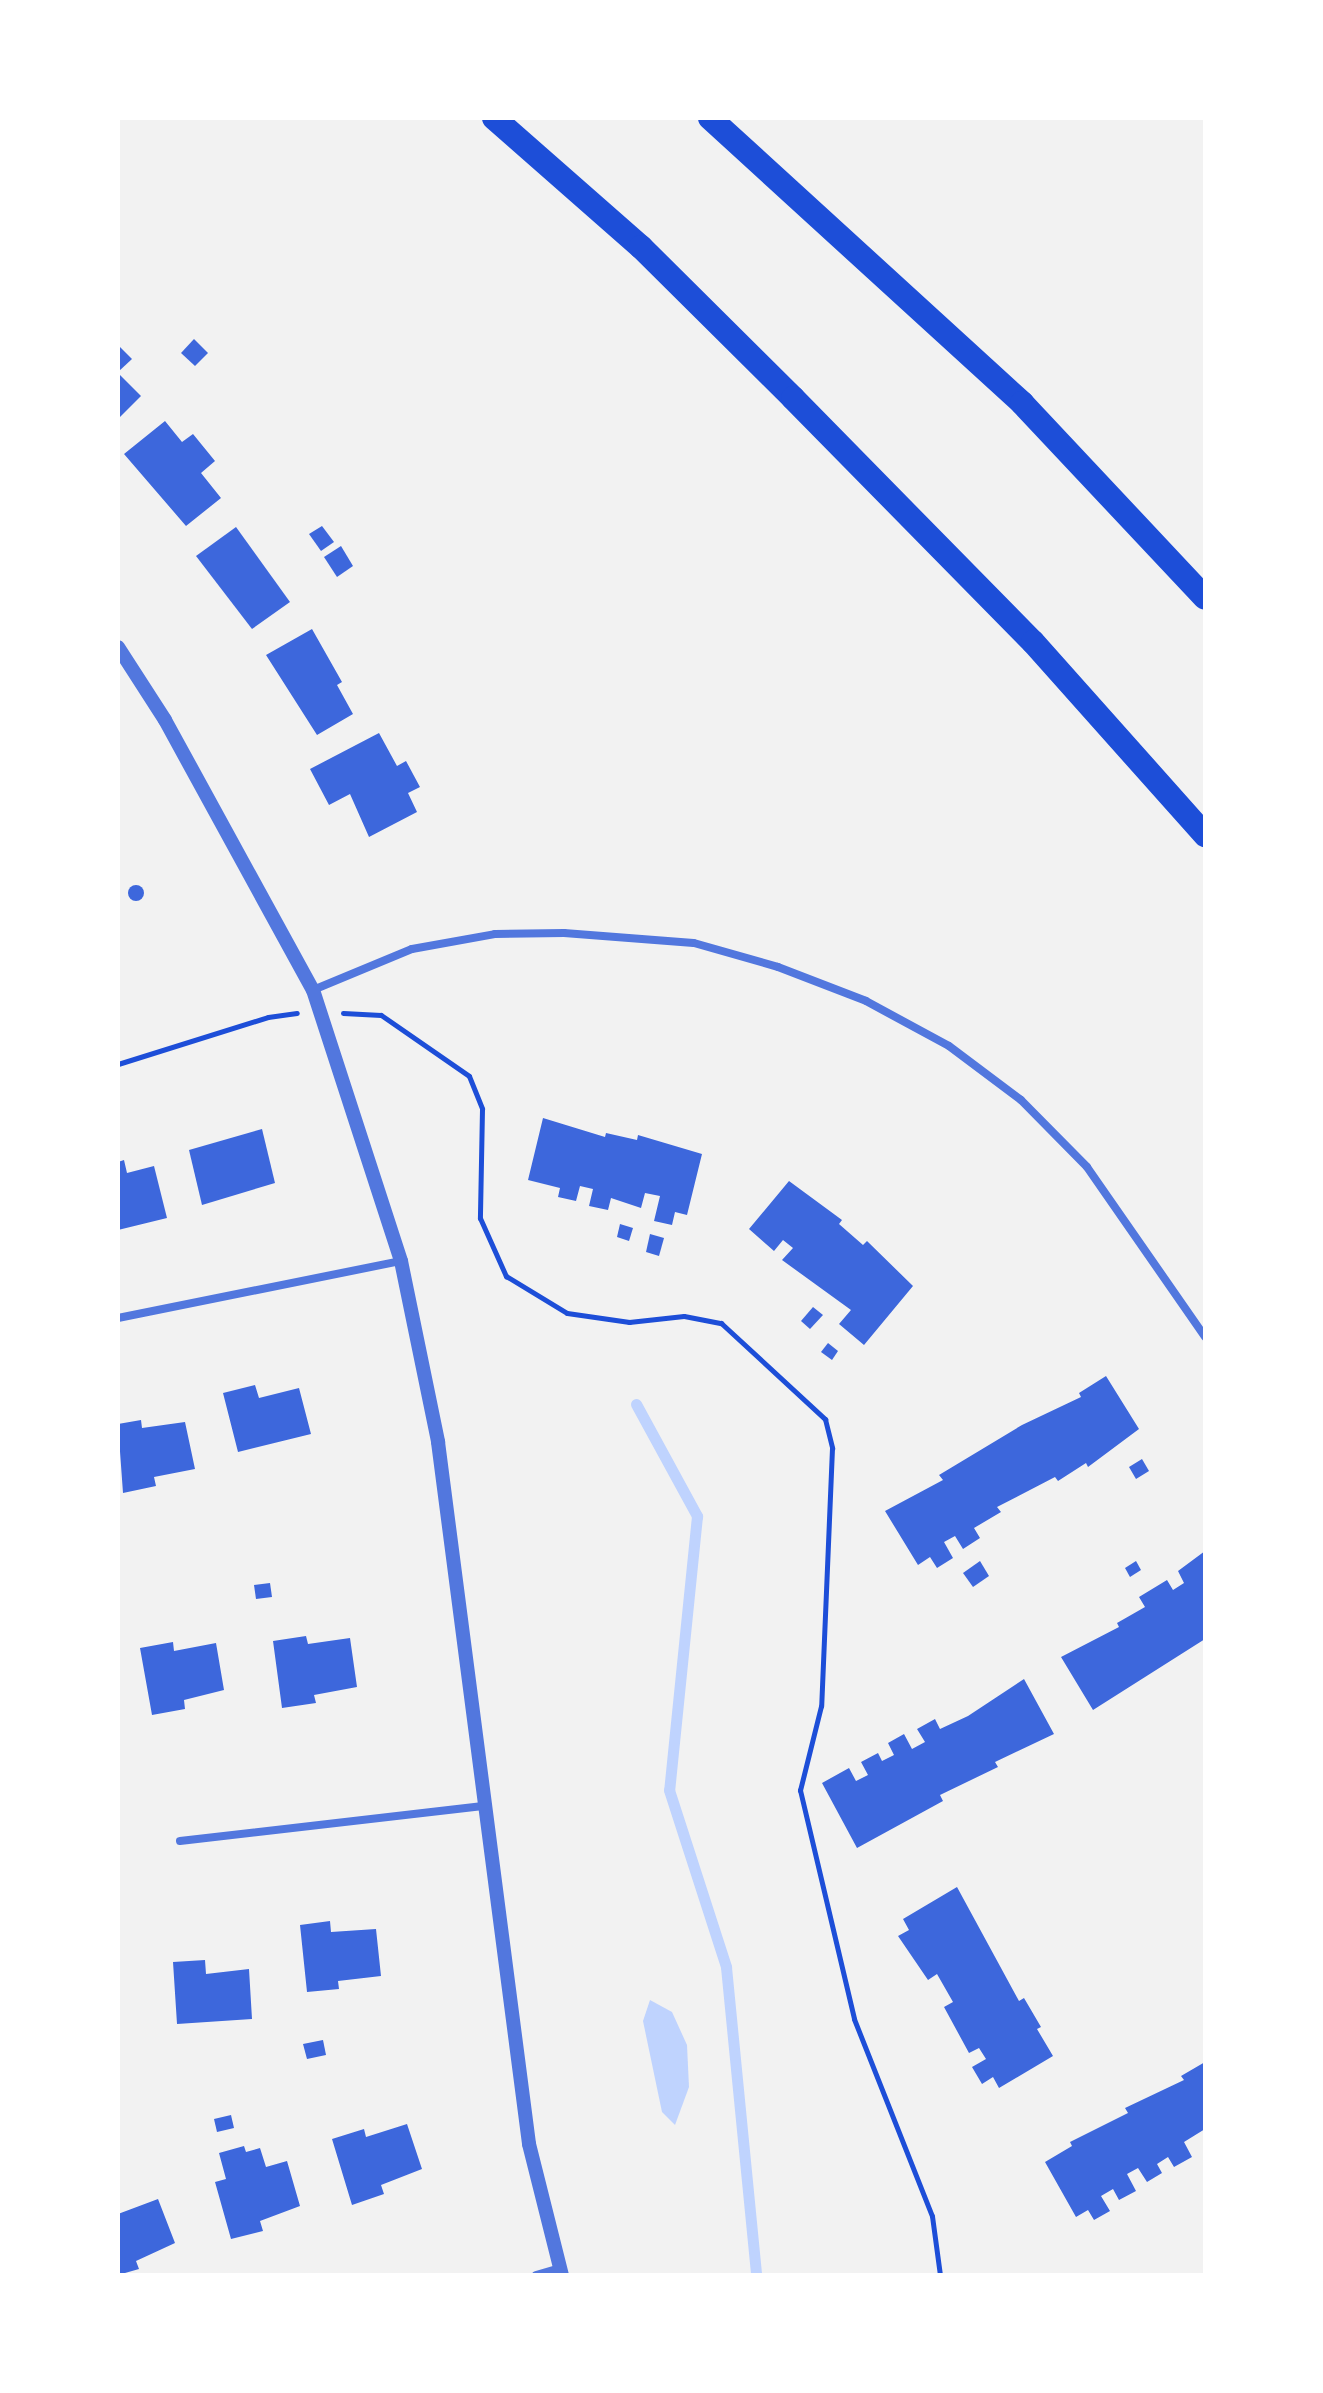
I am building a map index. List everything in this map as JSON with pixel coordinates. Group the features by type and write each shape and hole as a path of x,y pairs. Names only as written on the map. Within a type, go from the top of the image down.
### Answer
{"highway":[{"path":"494,118 641,247 793,398 1033,642 1205,835"},
{"path":"710,118 1022,403 1205,598"}],"street":[{"path":"118,647 165,720 313,990 401,1261 438,1442 529,2144 561,2272 536,2275"},
{"path":"313,990 412,949 495,934 564,933 694,943 793,973 866,1001 949,1046 1021,1100 1087,1167 1205,1337"},
{"path":"118,1318 401,1261"},
{"path":"180,1841 483,1806"}],"path":[{"path":"118,1064 277,1014 319,1012 381,1015 469,1076 482,1109 480,1218 506,1276 567,1313 629,1322 684,1316 721,1323 825,1419 832,1448 821,1706 800,1790 854,2019 932,2216 940,2275"}],"water":[{"path":"650,2000 672,2012 687,2045 689,2087 675,2125 662,2112 643,2021"}],"building":[{"path":"194,339 208,353 195,366 181,353"},
{"path":"118,345 132,359 118,372"},
{"path":"118,373 141,396 118,419"},
{"path":"165,421 182,442 193,434 215,461 201,473 221,498 186,526 124,454"},
{"path":"322,526 334,542 321,551 309,534"},
{"path":"236,527 290,602 252,629 196,556"},
{"path":"341,546 353,566 337,577 324,557"},
{"path":"312,629 342,682 337,685 353,714 317,735 266,655"},
{"path":"379,733 397,766 406,761 420,787 408,793 417,812 369,837 350,794 329,805 310,769"},
{"path":"136,885 144,893 136,901 128,893"},
{"path":"543,1118 605,1137 606,1133 637,1140 638,1135 702,1154 687,1215 675,1212 672,1225 654,1221 660,1196 645,1193 641,1208 611,1198 608,1210 589,1206 593,1189 580,1186 576,1201 558,1197 560,1188 528,1180"},
{"path":"262,1129 275,1183 202,1205 189,1150"},
{"path":"124,1160 127,1173 154,1166 167,1218 118,1230 118,1162"},
{"path":"789,1181 842,1220 839,1224 863,1245 867,1241 913,1286 864,1345 839,1324 851,1310 782,1260 793,1248 783,1240 774,1251 749,1229"},
{"path":"620,1224 633,1228 629,1241 617,1237"},
{"path":"650,1234 664,1238 659,1256 646,1252"},
{"path":"813,1307 823,1315 810,1329 801,1321"},
{"path":"828,1343 838,1351 832,1360 821,1352"},
{"path":"1106,1376 1139,1429 1088,1467 1086,1463 1058,1481 1055,1477 997,1507 1001,1512 974,1528 980,1538 963,1549 955,1536 944,1542 953,1558 937,1568 930,1557 918,1565 885,1511 943,1480 939,1475 1022,1425 1081,1397 1079,1393"},
{"path":"255,1385 259,1398 299,1388 311,1434 238,1452 223,1393"},
{"path":"141,1420 142,1428 185,1422 195,1469 154,1477 156,1486 123,1493 118,1424"},
{"path":"1142,1459 1149,1471 1136,1479 1129,1467"},
{"path":"1205,1551 1205,1639 1093,1710 1061,1657 1119,1627 1117,1623 1145,1607 1139,1597 1167,1580 1173,1590 1184,1583 1178,1571"},
{"path":"980,1561 989,1576 973,1587 963,1573"},
{"path":"1136,1561 1141,1570 1130,1577 1125,1568"},
{"path":"270,1583 272,1597 256,1599 254,1585"},
{"path":"306,1636 308,1644 350,1638 357,1687 314,1695 316,1703 282,1708 273,1641"},
{"path":"173,1642 174,1651 216,1643 224,1690 184,1700 185,1709 152,1715 140,1648"},
{"path":"1024,1679 1054,1734 995,1762 998,1767 940,1795 943,1801 857,1848 822,1783 849,1768 856,1781 868,1775 861,1762 878,1753 882,1761 894,1755 888,1743 904,1734 912,1749 925,1742 917,1729 935,1719 940,1729 968,1716"},
{"path":"957,1887 1019,2001 1024,1998 1041,2027 1037,2029 1053,2056 999,2088 993,2077 982,2084 972,2067 986,2059 979,2048 969,2053 944,2007 953,2002 937,1974 928,1980 898,1936 909,1930 903,1919"},
{"path":"330,1921 331,1932 376,1929 381,1976 338,1981 339,1989 307,1992 300,1925"},
{"path":"205,1960 206,1974 249,1969 252,2019 177,2024 173,1962"},
{"path":"323,2040 326,2055 307,2059 303,2044"},
{"path":"1205,2062 1205,2129 1184,2142 1192,2157 1174,2167 1168,2157 1157,2164 1162,2173 1147,2182 1138,2168 1127,2174 1136,2191 1119,2200 1113,2189 1101,2196 1110,2211 1094,2220 1088,2210 1076,2217 1045,2162 1072,2146 1070,2142 1128,2113 1125,2108 1184,2080 1181,2076"},
{"path":"231,2115 234,2128 217,2132 214,2119"},
{"path":"407,2124 422,2169 381,2185 384,2194 352,2205 332,2139 364,2129 366,2137"},
{"path":"244,2146 246,2152 260,2148 266,2167 287,2161 300,2206 260,2221 263,2231 231,2239 215,2182 226,2179 219,2153"},
{"path":"158,2199 175,2243 136,2261 139,2269 118,2275 118,2214"}],"waterway":[{"path":"636,1404 697,1516 669,1790 726,1967 756,2275"}]}
